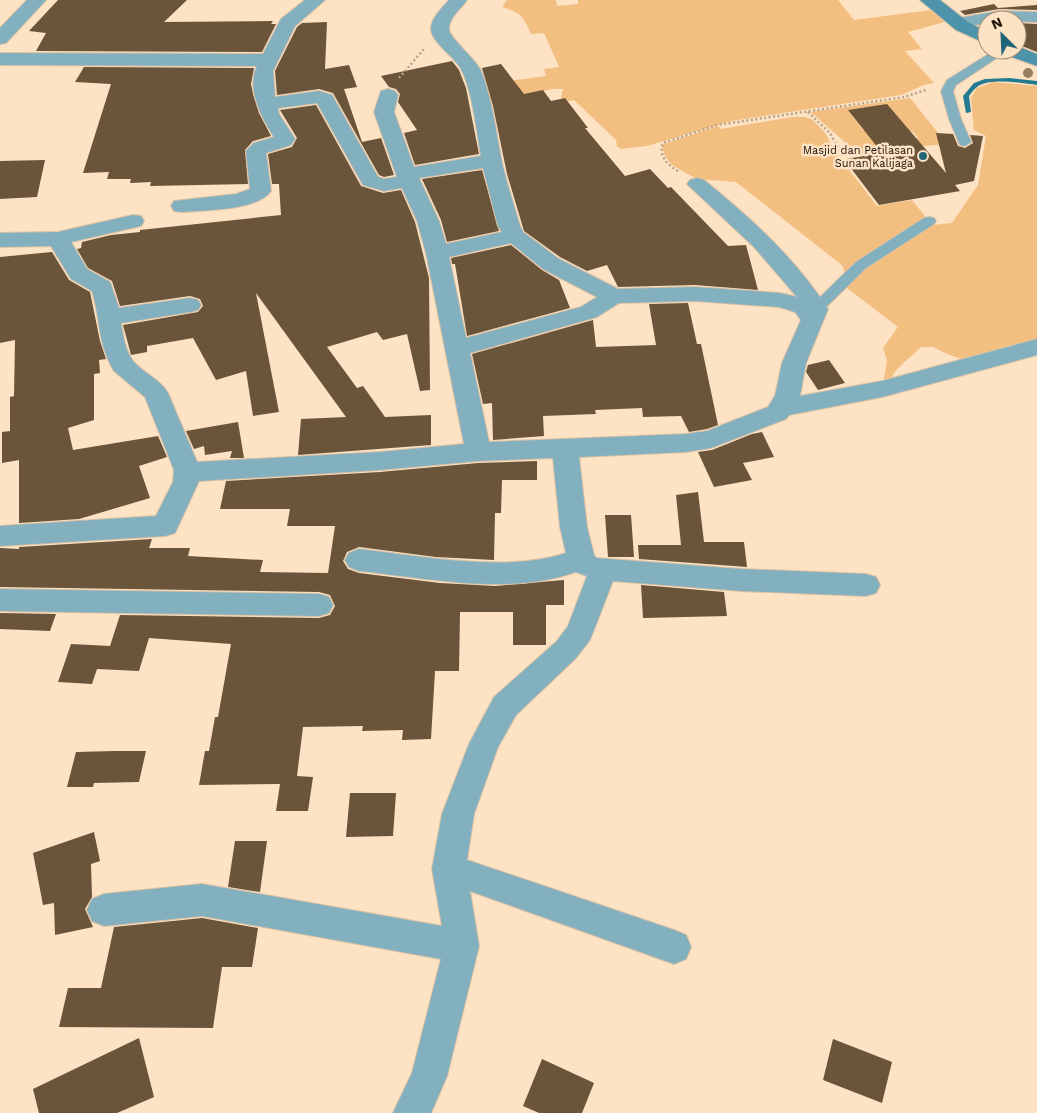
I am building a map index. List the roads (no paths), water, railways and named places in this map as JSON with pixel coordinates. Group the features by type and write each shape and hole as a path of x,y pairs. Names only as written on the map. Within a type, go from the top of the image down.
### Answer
{"street":[{"path":"0,39 37,0"},
{"path":"182,206 247,198 260,193 256,151 284,141 285,138 269,114 264,90 264,71 287,23 316,0"},
{"path":"458,0 443,18 440,35 458,52 471,69 481,104 491,161 509,226 514,236 551,264 614,296 695,294 780,300 803,307 814,315"},
{"path":"929,0 959,23 977,33"},
{"path":"959,23 1006,15 1037,16"},
{"path":"0,59 268,60"},
{"path":"388,95 384,112 408,177 428,221 438,253 478,452"},
{"path":"267,104 319,97 325,99 370,181 376,185 384,185 408,177 491,161"},
{"path":"697,184 720,202 792,274 814,315"},
{"path":"0,240 58,240 133,221"},
{"path":"438,253 514,236"},
{"path":"0,536 165,526 186,482 187,470 156,393 123,365 112,340 102,288 79,274 58,240"},
{"path":"457,349 589,312 614,296"},
{"path":"109,317 190,305"},
{"path":"187,470 202,472 380,461 478,452 686,443 711,439 777,413 782,408 789,394 794,364 814,315"},
{"path":"782,408 882,389 1037,347"},
{"path":"412,1113 429,1076 462,946 449,869 458,814 484,744 504,706 538,673 566,650 580,632 592,564 576,542 565,449"},
{"path":"359,560 447,569 516,572 592,564 741,580 866,585"},
{"path":"0,600 320,605"},
{"path":"449,869 674,947"},
{"path":"104,910 202,900 462,946"}],"lane":[{"path":"936,86 951,83 987,60"},
{"path":"951,83 947,91 965,142"},
{"path":"814,315 861,265 929,221"}],"waterway":[{"path":"968,112 966,96 976,84 985,81 1010,80 1037,83"}],"place":[{"name":"Masjid dan Petilasan Sunan Kalijaga","path":"923,156"}]}
